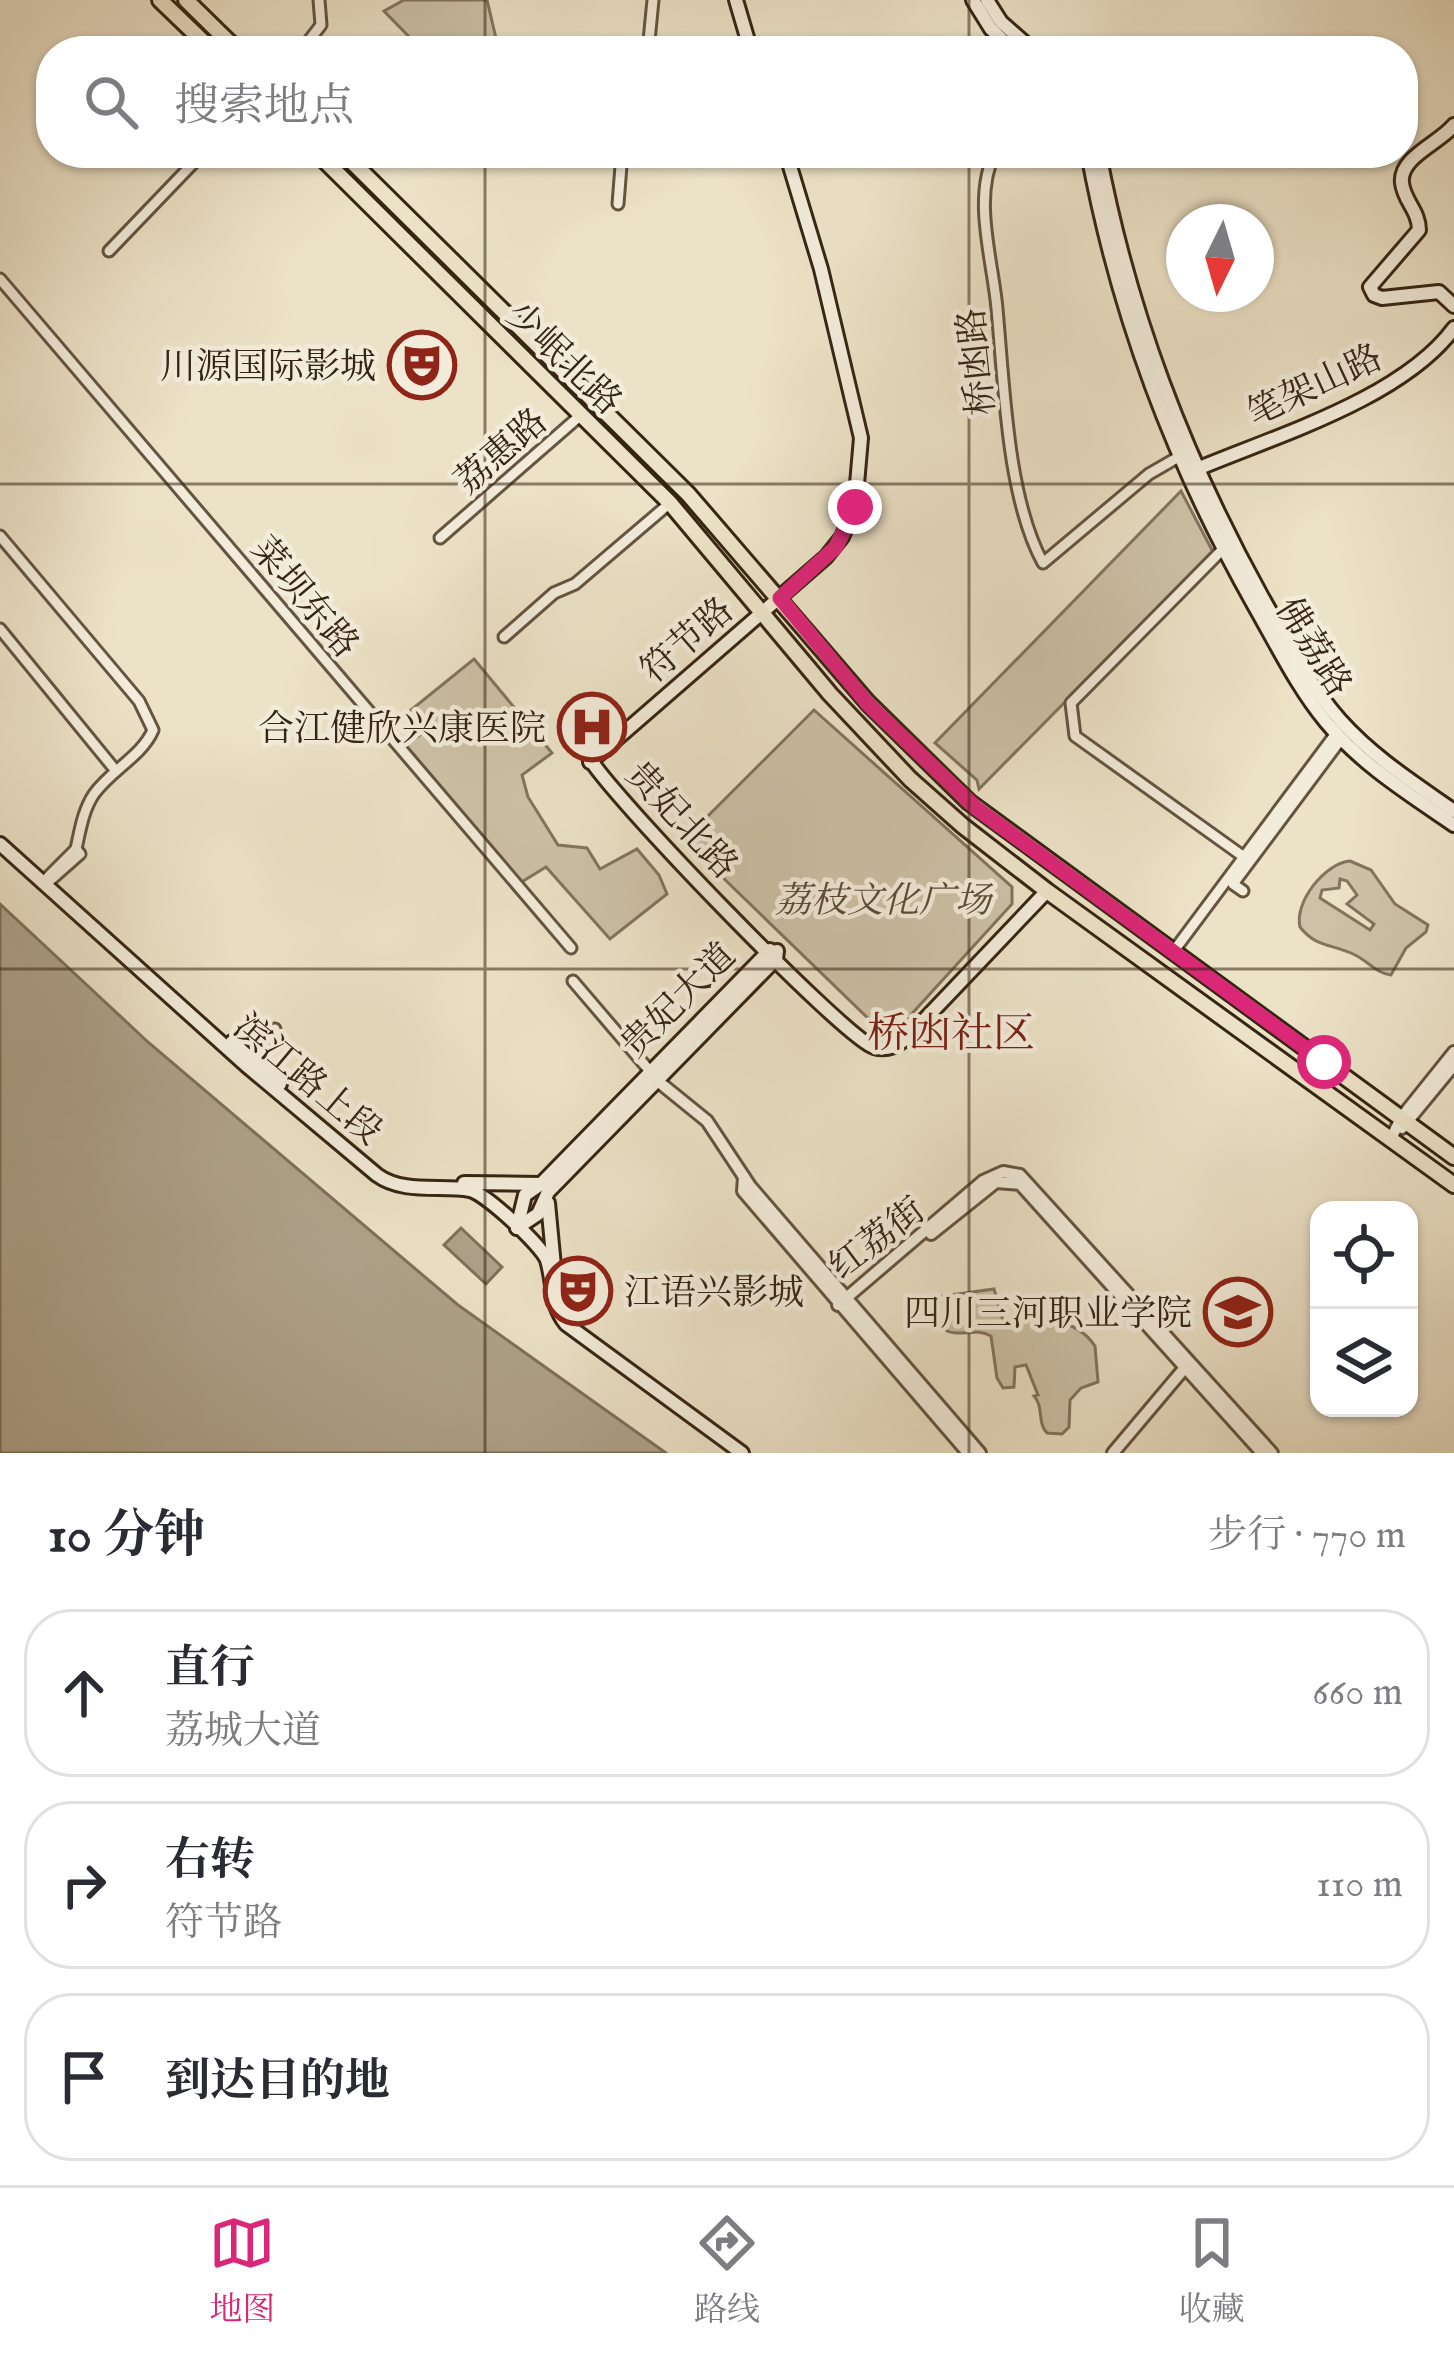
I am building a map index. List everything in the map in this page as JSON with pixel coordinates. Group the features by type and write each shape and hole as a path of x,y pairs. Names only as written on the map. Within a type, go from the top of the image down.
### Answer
{"main road":[{"path":"160,0 197,36"},
{"path":"186,0 223,36"},
{"path":"973,0 998,36"},
{"path":"987,0 1017,36"},
{"path":"739,4 747,36"},
{"name":"笔架山路","path":"1418,154 1454,125"},
{"name":"少岷北路","path":"331,168 670,503 910,779 1044,888 1454,1185"},
{"name":"少岷北路","path":"358,168 688,494 912,749 976,808 1454,1156"},
{"name":"符节路","path":"592,759 836,547 855,507 861,440 821,269 791,168"},
{"path":"1092,168 1123,299 1183,454"},
{"path":"1103,168 1134,296 1183,454"},
{"name":"笔架山路","path":"1406,168 1402,187 1417,213 1419,230 1370,287 1382,298 1439,292 1454,306"},
{"name":"笔架山路","path":"1190,472 1381,390 1414,368 1454,328"},
{"name":"佛荔路","path":"1183,454 1227,545 1342,733 1380,774 1454,825"},
{"path":"784,638 802,625"},
{"name":"佛荔路","path":"1342,733 1454,811"},
{"path":"896,766 912,749"},
{"name":"贵妃北路","path":"592,759 774,953 868,1036 890,1040 904,1031 1044,888"},
{"path":"910,779 926,762"},
{"name":"滨江路上段","path":"0,834 249,1063 387,1182 476,1192 545,1257 554,1302 566,1324 742,1453"},
{"name":"滨江路上段","path":"0,844 48,882"},
{"name":"贵妃大道","path":"544,1188 774,953"},
{"name":"滨江路上段","path":"249,1063 389,1176 544,1188"},
{"path":"1361,1117 1375,1099"},
{"path":"1421,1160 1434,1142"},
{"path":"517,1228 538,1214 544,1188"},
{"path":"517,1228 522,1198 544,1188"},
{"path":"544,1188 553,1260 566,1312 754,1453"}],"street":[{"path":"313,36 321,25 319,0"},
{"path":"649,36 652,0"},
{"path":"109,250 188,168"},
{"path":"618,204 621,168"},
{"name":"桥凼路","path":"989,168 986,211 1001,364 1022,500 1043,563 1149,474 1183,454"},
{"name":"菜坝东路","path":"0,279 571,948"},
{"name":"荔惠路","path":"440,538 595,402"},
{"path":"504,637 670,503"},
{"path":"0,536 149,714 152,736 92,798 78,852 48,882"},
{"path":"1227,545 1071,703 1075,736 1244,857"},
{"path":"0,628 116,772"},
{"path":"1173,952 1342,733"},
{"path":"1243,891 1233,884 1342,733"},
{"path":"573,981 652,1075 707,1121 745,1174 743,1191 980,1453"},
{"path":"249,1063 275,1029"},
{"path":"1391,1139 1454,1052"},
{"path":"1405,1121 1454,1065"},
{"name":"红荔街","path":"843,1301 983,1181 1021,1175 1188,1367"},
{"path":"843,1301 968,1453"},
{"path":"1113,1453 1188,1367"},
{"path":"1123,1453 1188,1367"},
{"path":"1188,1367 1262,1453"},
{"path":"1188,1367 1272,1453"}],"green space":[{"path":"404,0 487,0 495,36 408,36 384,11"},
{"path":"1181,491 1213,552 979,789 977,780 935,743"},
{"path":"474,659 552,753 522,775 528,797 558,845 587,848 600,869 637,849 659,875 667,894 610,939 546,867 520,883 404,747 421,734 411,710"},
{"name":"荔枝文化广场","path":"814,710 1012,887 1012,904 897,1030 876,1026 684,840"},
{"path":"1350,861 1371,870 1395,904 1428,925 1406,948 1391,975 1319,942 1300,927 1302,906 1313,885 1340,863","holes":["1340,879 1357,895 1347,904 1374,924 1370,930 1320,898 1322,890 1339,888"]},
{"path":"994,1289 1004,1324 1066,1324 1095,1346 1098,1382 1081,1388 1070,1400 1069,1427 1062,1434 1044,1429 1026,1365 1015,1367 1014,1387 1003,1388 991,1336 945,1330 943,1296"}],"shaded area":[{"path":"0,904 149,1043 458,1305 666,1453 0,1453"},
{"path":"461,1228 502,1267 486,1284 444,1245"}],"place":[{"name":"川源国际影城","path":"422,365"},
{"name":"合江健欣兴康医院","path":"592,727"},
{"name":"江语兴影城","path":"578,1291"},
{"name":"四川三河职业学院","path":"1238,1312"}],"district":[{"name":"桥凼社区","path":"951,1032"}],"route":[{"path":"855,507 836,547 780,598 845,677 976,808 1324,1062"}]}
